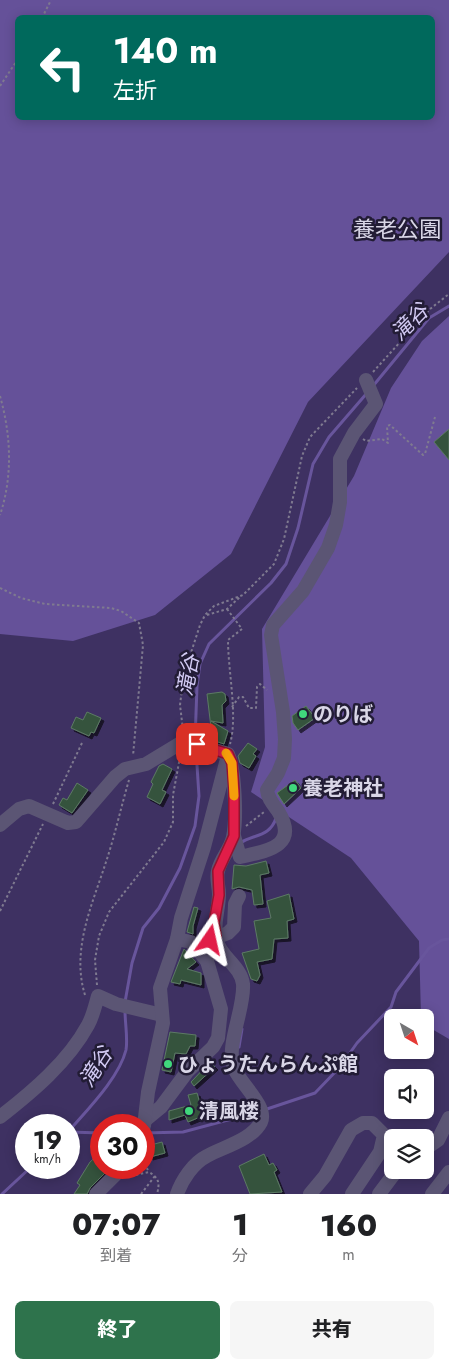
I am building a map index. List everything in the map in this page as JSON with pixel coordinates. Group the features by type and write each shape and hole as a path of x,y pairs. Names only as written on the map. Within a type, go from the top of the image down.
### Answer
{"street":[{"path":"0,825 18,809 29,806 68,823 76,822 115,777 132,766 146,764 184,740 228,754 232,763 234,790 234,836 240,857 272,850 282,842 286,834 284,822 266,790 278,773 284,758 285,739 283,712 271,635 273,625 303,591 328,548 336,524 340,502 340,459 354,432 376,404 366,380"},
{"path":"145,1114 148,1092 160,1042 156,1014 160,988 177,940 181,918 204,847 228,754"},
{"path":"177,1194 194,1165 205,1156 254,1131 261,1122 260,1109 234,1068 232,1055 243,995 242,982 238,971 226,958 216,936 214,923 219,895 218,871 234,836"},
{"path":"204,847 224,856"},
{"path":"193,945 234,928 238,896"},
{"path":"207,961 216,936"},
{"path":"154,1114 187,1072 213,1048 218,1038 221,1009 207,961 191,942 177,940"},
{"path":"0,1118 23,1099 63,1058 87,1026 98,996 116,1004 156,1014"},
{"path":"434,1143 438,1140 449,1118"},
{"path":"310,1194 325,1176 351,1130 362,1123 372,1122 384,1135 383,1146 352,1194"},
{"path":"432,1194 449,1172"},
{"path":"96,1194 115,1179"},
{"path":"380,1194 391,1179"}],"path":[{"path":"44,15 51,0"},
{"path":"0,86 15,64"},
{"path":"205,615 227,609 274,564 290,519 302,456 310,437 366,380 430,308 449,294"},
{"path":"0,396 8,424 9,477 0,514"},
{"path":"354,432 366,442 382,439 388,443 387,426 390,425 423,455 425,454 436,417"},
{"path":"0,588 21,598 45,604 110,608 121,611 139,623 143,645 132,766 106,861 91,906 80,951 80,978 87,1000 94,1010"},
{"path":"98,996 95,960 99,936 109,912 164,842 173,822 173,796 184,740 180,705 184,674 192,642 205,615 225,600 243,595"},
{"path":"227,609 242,629 228,640 234,730 228,754"},
{"path":"232,707 239,697 242,697 249,708 256,708 257,686 260,684 270,693"},
{"path":"0,911 82,742"},
{"path":"234,836 274,805"},
{"path":"155,1176 160,1184 157,1194"},
{"path":"141,1194 153,1179"}],"shaded area":[{"path":"0,0 449,0 449,252 308,402 231,554 155,615 73,641 0,634"},
{"name":"養老公園","path":"449,0 449,1194 0,1194 0,470 430,120 435,120 435,15"},
{"path":"449,316 449,1039 434,1030 434,1009 421,1009 419,941 351,858 251,792 265,747 262,629 354,476 391,388 422,341"}],"building":[{"path":"449,429 449,460 434,442"},
{"path":"222,692 225,694 226,701 222,705 223,723 211,721 228,731 224,744 209,739 212,736 207,694"},
{"name":"のりば","path":"306,706 315,718 298,730 293,723 292,716"},
{"path":"87,712 101,718 94,733 91,732 89,736 71,728 76,717 83,720"},
{"path":"248,743 257,749 253,754 256,756 249,768 240,763 238,756"},
{"path":"163,764 172,769 162,790 166,792 160,804 147,797 153,784 151,782 159,766"},
{"path":"295,780 301,788 284,804 277,793"},
{"path":"77,783 88,790 72,813 59,805 63,798 67,800"},
{"path":"266,861 269,873 260,875 263,904 254,905 252,890 239,887 232,889 234,865 246,866"},
{"path":"289,894 294,919 287,921 288,938 274,939 272,959 257,962 260,975 257,981 251,979 242,953 259,949 254,921 271,918 267,901"},
{"path":"194,907 198,908 193,926 193,934 187,932"},
{"path":"184,949 196,962 187,969 201,973 201,985 181,980 180,984 171,982"},
{"path":"170,1032 196,1035 195,1046 190,1046 186,1054 175,1053 171,1072 162,1070"},
{"path":"210,1062 215,1067 194,1086 191,1082"},
{"path":"197,1093 201,1107 219,1101 222,1108 188,1122 185,1115 169,1120 169,1111 191,1105 188,1095"},
{"path":"162,1142 165,1153 155,1156 155,1144"},
{"path":"264,1154 269,1165 273,1163 277,1170 274,1172 282,1192 250,1194 239,1166"},
{"path":"90,1162 90,1179 99,1179 87,1194 74,1194 80,1185 77,1183"}],"waterway":[{"name":"滝谷","path":"373,386 429,318 449,306"},
{"name":"滝谷","path":"195,741 197,686 200,664 209,644 271,583 286,564 298,528 313,464 329,437 367,393"},
{"name":"滝谷","path":"125,1002 132,963 143,928 159,908 180,868 195,826 199,796 196,750"},
{"path":"240,843 266,832 270,829 276,818"},
{"path":"264,1110 315,1093 340,1067 357,1043 391,1007 396,992 429,948 442,940 449,939"},
{"name":"滝谷","path":"80,1118 102,1093 117,1072 122,1061 127,1046 125,1011"},
{"path":"239,1047 242,1029"},
{"path":"155,1133 183,1132 258,1112"},
{"path":"80,1132 90,1133"},
{"name":"滝谷","path":"2,1194 18,1179"}],"slow traffic":[{"path":"226,753 232,763 234,796"}],"place":[{"name":"のりば","path":"303,714"},
{"name":"養老神社","path":"293,788"},
{"name":"ひょうたんらんぷ館","path":"168,1064"},
{"name":"清風楼","path":"189,1111"}],"district":[{"name":"養老公園","path":"397,229"}],"route":[{"path":"197,744 228,754 232,763 234,790 234,836 218,871 219,895 214,923 216,936 210,940"}]}
